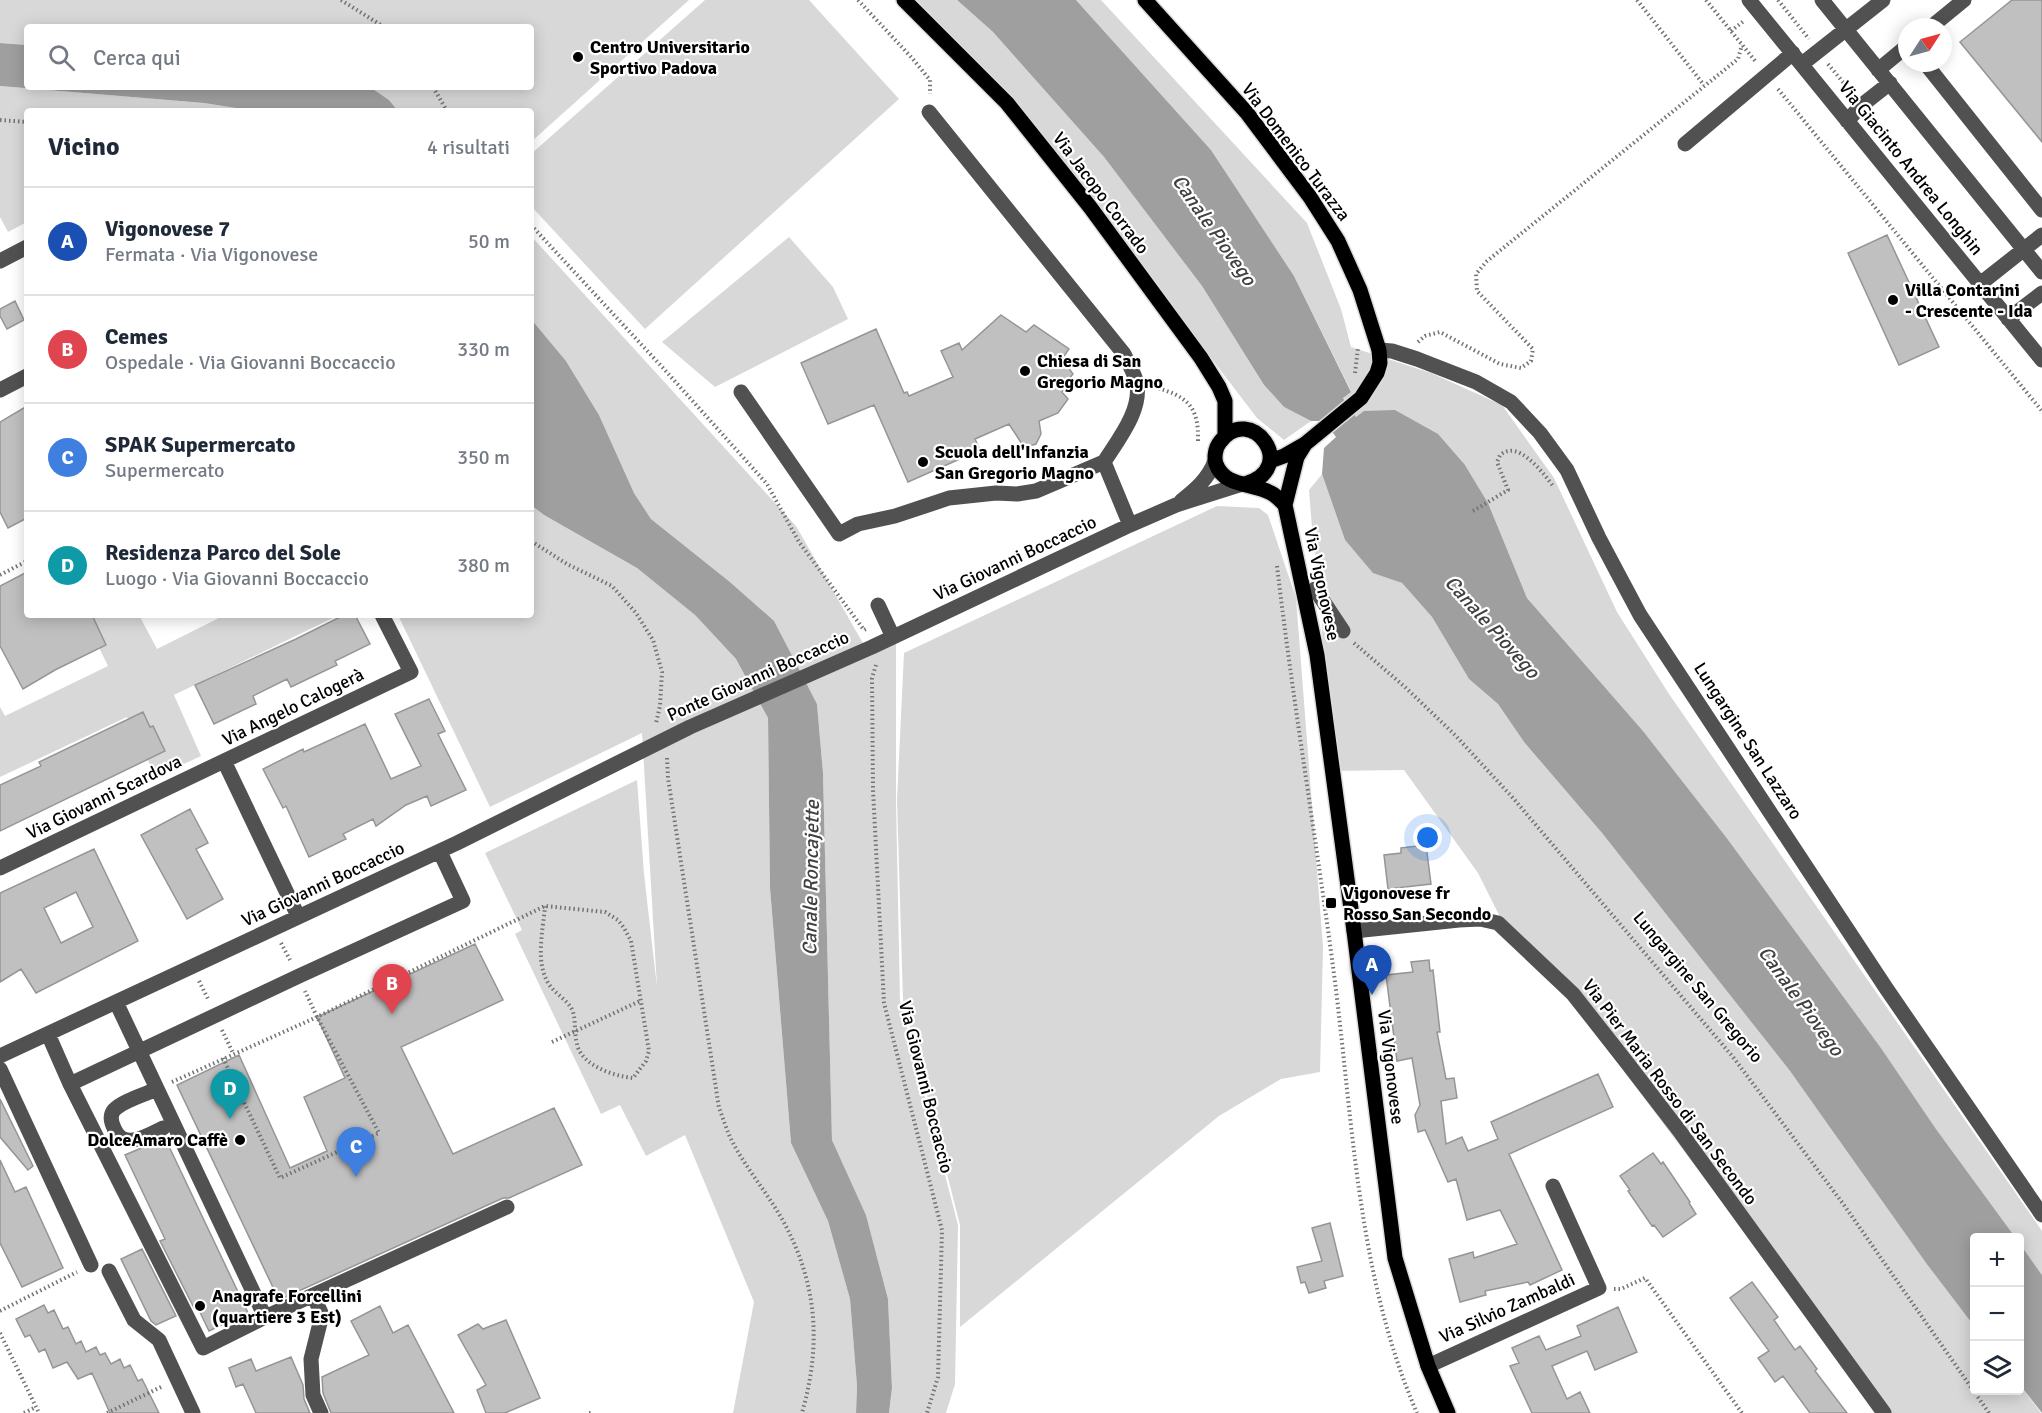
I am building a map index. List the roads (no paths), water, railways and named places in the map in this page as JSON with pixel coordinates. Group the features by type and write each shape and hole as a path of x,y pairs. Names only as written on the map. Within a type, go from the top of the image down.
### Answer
{"main road":[{"name":"Via Jacopo Corrado","path":"904,0 1007,103 1090,207 1201,358 1219,387 1224,401 1225,435"},
{"name":"Via Domenico Turazza","path":"1145,0 1247,113 1310,198 1338,241 1355,280 1380,350"},
{"path":"1270,462 1305,444 1360,398 1377,373 1380,350"},
{"path":"1243,484 1255,481 1264,474 1270,462 1267,444 1256,433 1240,429 1225,435 1217,446 1215,460 1220,473 1230,481 1287,499 1297,457 1305,444"},
{"name":"Via Vigonovese","path":"1270,462 1282,479 1287,499 1317,655 1395,1258 1428,1366 1448,1413"}],"street":[{"name":"Via Giacinto Andrea Longhin","path":"1749,0 2042,360"},
{"path":"1822,0 2042,272"},
{"path":"1942,18 1964,0"},
{"path":"1685,144 1767,75 1846,29 1874,3"},
{"path":"1878,69 1898,53"},
{"path":"1932,72 2042,210"},
{"path":"1847,121 1862,105 1890,83"},
{"path":"741,392 839,534 858,524 895,516 949,498 1036,491 1104,462 1121,436 1136,405 1136,382 1124,354 929,112"},
{"path":"1980,284 2042,235"},
{"path":"0,261 24,249"},
{"path":"2008,319 2042,293"},
{"name":"Lungargine San Lazzaro","path":"1380,350 1392,351 1417,359 1476,382 1511,402 1540,433 1567,470 1599,538 1640,615 1886,988 2042,1215"},
{"path":"0,390 24,378"},
{"name":"Via Giovanni Boccaccio","path":"1176,505 1200,486 1210,473 1215,460"},
{"path":"1104,462 1130,525"},
{"name":"Via Giovanni Boccaccio","path":"875,653 893,637 1130,525 1176,505 1243,484"},
{"path":"1315,589 1339,626"},
{"path":"878,605 893,637"},
{"name":"Via Angelo Calogerà","path":"298,916 224,761 411,672 384,618"},
{"name":"Ponte Giovanni Boccaccio","path":"657,735 690,727 856,654 875,653"},
{"name":"Via Giovanni Boccaccio","path":"0,1056 440,852 657,735"},
{"name":"Via Giovanni Scardova","path":"0,868 224,761"},
{"path":"70,1084 463,901 440,852"},
{"name":"Via Pier Maria Rosso di San Secondo","path":"1354,931 1459,920 1480,919 1498,923 1574,994 1688,1142 1884,1413"},
{"path":"116,1002 265,1317"},
{"path":"48,1034 70,1084 203,1348 265,1317 507,1207"},
{"path":"0,1069 92,1265"},
{"path":"157,1089 116,1108 111,1115 112,1123 116,1134 126,1140 137,1140 163,1128"},
{"name":"Via Silvio Zambaldi","path":"1428,1366 1599,1288 1553,1186"},
{"path":"109,1271 134,1320 159,1340 193,1413"},
{"path":"313,1295 322,1315 311,1359 313,1395 321,1413"}],"water":[{"name":"Canale Piovego","path":"957,0 1076,0 1211,150 1294,276 1351,392 1343,398 1356,417 1364,411 1395,410 1438,434 1465,465 1488,503 1527,598 1643,731 1726,837 1881,1048 1936,1129 2012,1233 1970,1233 1970,1321 1926,1263 1790,1071 1602,833 1524,742 1498,704 1469,679 1432,617 1402,583 1373,573 1345,540 1322,474 1324,448 1336,437 1324,421 1311,421 1284,407 1264,385 1202,286 1104,157 993,32"},
{"path":"0,43 24,45 24,88 0,86"},
{"path":"48,90 374,90 389,100 396,108 236,108 204,103"},
{"name":"Canale Roncajette","path":"534,323 566,361 599,415 634,493 651,519 730,582 774,621 817,704 823,773 832,1140 866,1215 888,1299 892,1388 889,1413 856,1413 857,1386 850,1299 828,1221 791,1143 770,888 768,718 736,659 695,615 637,568 534,507"},
{"path":"2024,1250 2042,1275 2042,1413 2024,1390"}],"place":[{"name":"Centro Universitario Sportivo Padova","path":"578,57"},
{"name":"Villa Contarini - Crescente - Ida","path":"1893,300"},
{"name":"Chiesa di San Gregorio Magno","path":"1025,371"},
{"name":"Scuola dell'Infanzia San Gregorio Magno","path":"923,462"},
{"name":"Vigonovese fr Rosso San Secondo","path":"1331,903"},
{"name":"Vigonovese 7","path":"1372,995"},
{"name":"Cemes","path":"392,1014"},
{"name":"Residenza Parco del Sole","path":"230,1119"},
{"name":"DolceAmaro Caffè","path":"240,1140"},
{"name":"SPAK Supermercato","path":"356,1177"},
{"name":"Anagrafe Forcellini (quartiere 3 Est)","path":"200,1306"}]}
